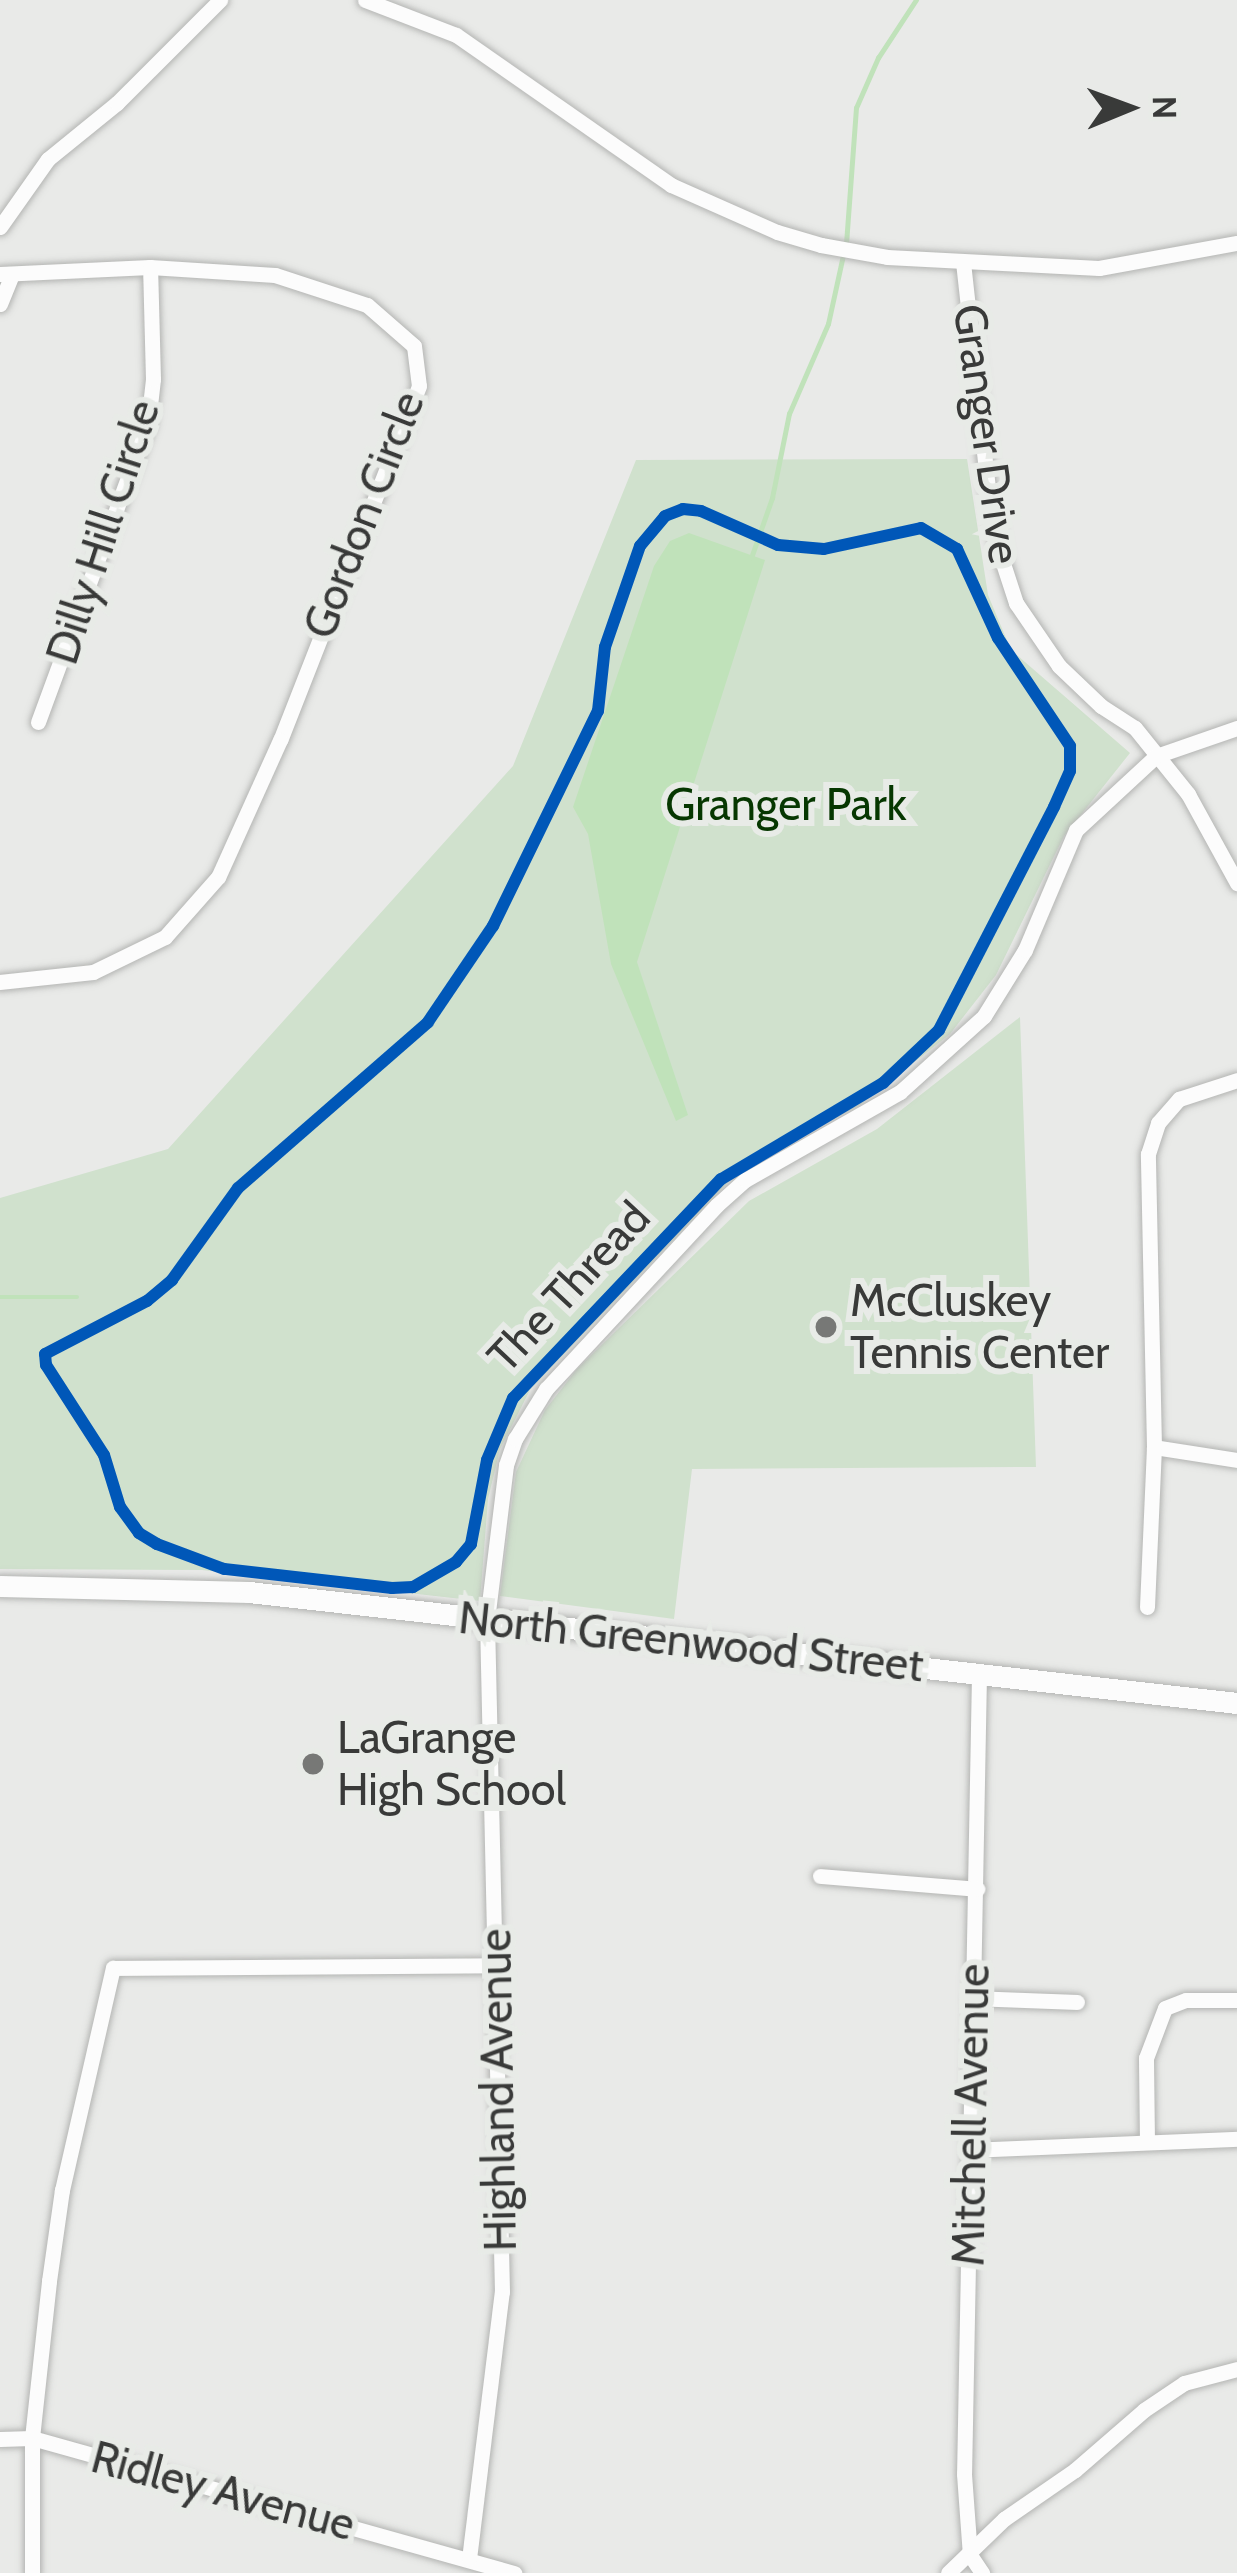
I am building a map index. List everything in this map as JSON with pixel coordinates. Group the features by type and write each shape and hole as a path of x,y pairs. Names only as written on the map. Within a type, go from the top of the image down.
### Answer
{"main road":[{"name":"North Greenwood Street","path":"0,1586 249,1592 1237,1703"}],"street":[{"path":"0,227 48,160 117,104 220,0"},
{"path":"364,0 456,35 671,185 777,232 887,257 1099,268 1237,243"},
{"name":"Granger Drive","path":"963,262 988,488 999,551 1016,603 1059,666 1101,706 1135,728 1217,839 1237,883"},
{"name":"Gordon Circle","path":"0,982 93,972 165,937 218,877 280,740 419,386 413,346 368,305 275,275 150,268 6,274"},
{"name":"Dilly Hill Circle","path":"38,722 148,423 153,380 150,268"},
{"path":"0,304 6,274"},
{"path":"1156,755 1237,728"},
{"name":"Highland Avenue","path":"470,2559 502,2292 487,1620 506,1465 515,1439 546,1389 745,1180 900,1092 984,1016 1025,950 1076,830 1156,755"},
{"path":"1147,1607 1154,1447 1150,1143 1157,1123 1179,1099 1237,1080"},
{"path":"1154,1447 1237,1460"},
{"name":"Mitchell Avenue","path":"970,2555 964,2474 979,1674"},
{"path":"820,1876 977,1889"},
{"path":"32,2573 32,2438 62,2190 113,1968 495,1965"},
{"path":"972,1998 1077,2002"},
{"path":"1147,2141 1146,2057 1165,2008 1186,2000 1237,2000"},
{"path":"970,2150 1237,2139"},
{"path":"948,2573 1004,2519 1075,2470 1144,2410 1184,2383 1237,2369"},
{"name":"Ridley Avenue","path":"0,2439 32,2438 514,2573"},
{"path":"970,2555 982,2573"}],"green space":[{"name":"Granger Park","path":"967,459 988,595 1011,650 1130,753 1064,836 996,975 950,1034 860,1105 741,1169 530,1390 500,1449 488,1499 480,1601 202,1570 0,1569 0,1198 168,1149 513,766 636,460"},
{"name":"McCluskey Tennis Center","path":"1020,1017 1036,1467 692,1469 674,1619 500,1596 516,1472 545,1410 577,1369 749,1201 877,1129"}],"shaded area":[{"path":"689,533 765,560 637,962 688,1115 676,1121 611,964 588,834 573,807 654,566 670,541"}],"waterway":[{"path":"846,244 856,108 878,58 916,0"},
{"path":"751,558 772,498 789,414 828,324 843,255"},
{"path":"0,1297 77,1297"}],"cycle path":[{"name":"The Thread","path":"683,509 701,511 778,545 824,549 921,528 957,549 998,638 1070,746 1070,771 1054,807 939,1030 883,1083 721,1179 513,1398 487,1460 471,1544 456,1562 413,1587 392,1588 224,1569 157,1544 139,1533 120,1507 104,1455 46,1365 45,1354 147,1301 172,1280 238,1188 428,1022 493,926 598,711 605,647 640,546 665,516 683,509"}],"place":[{"name":"McCluskey Tennis Center","path":"826,1327"},
{"name":"LaGrange High School","path":"313,1764"}]}
